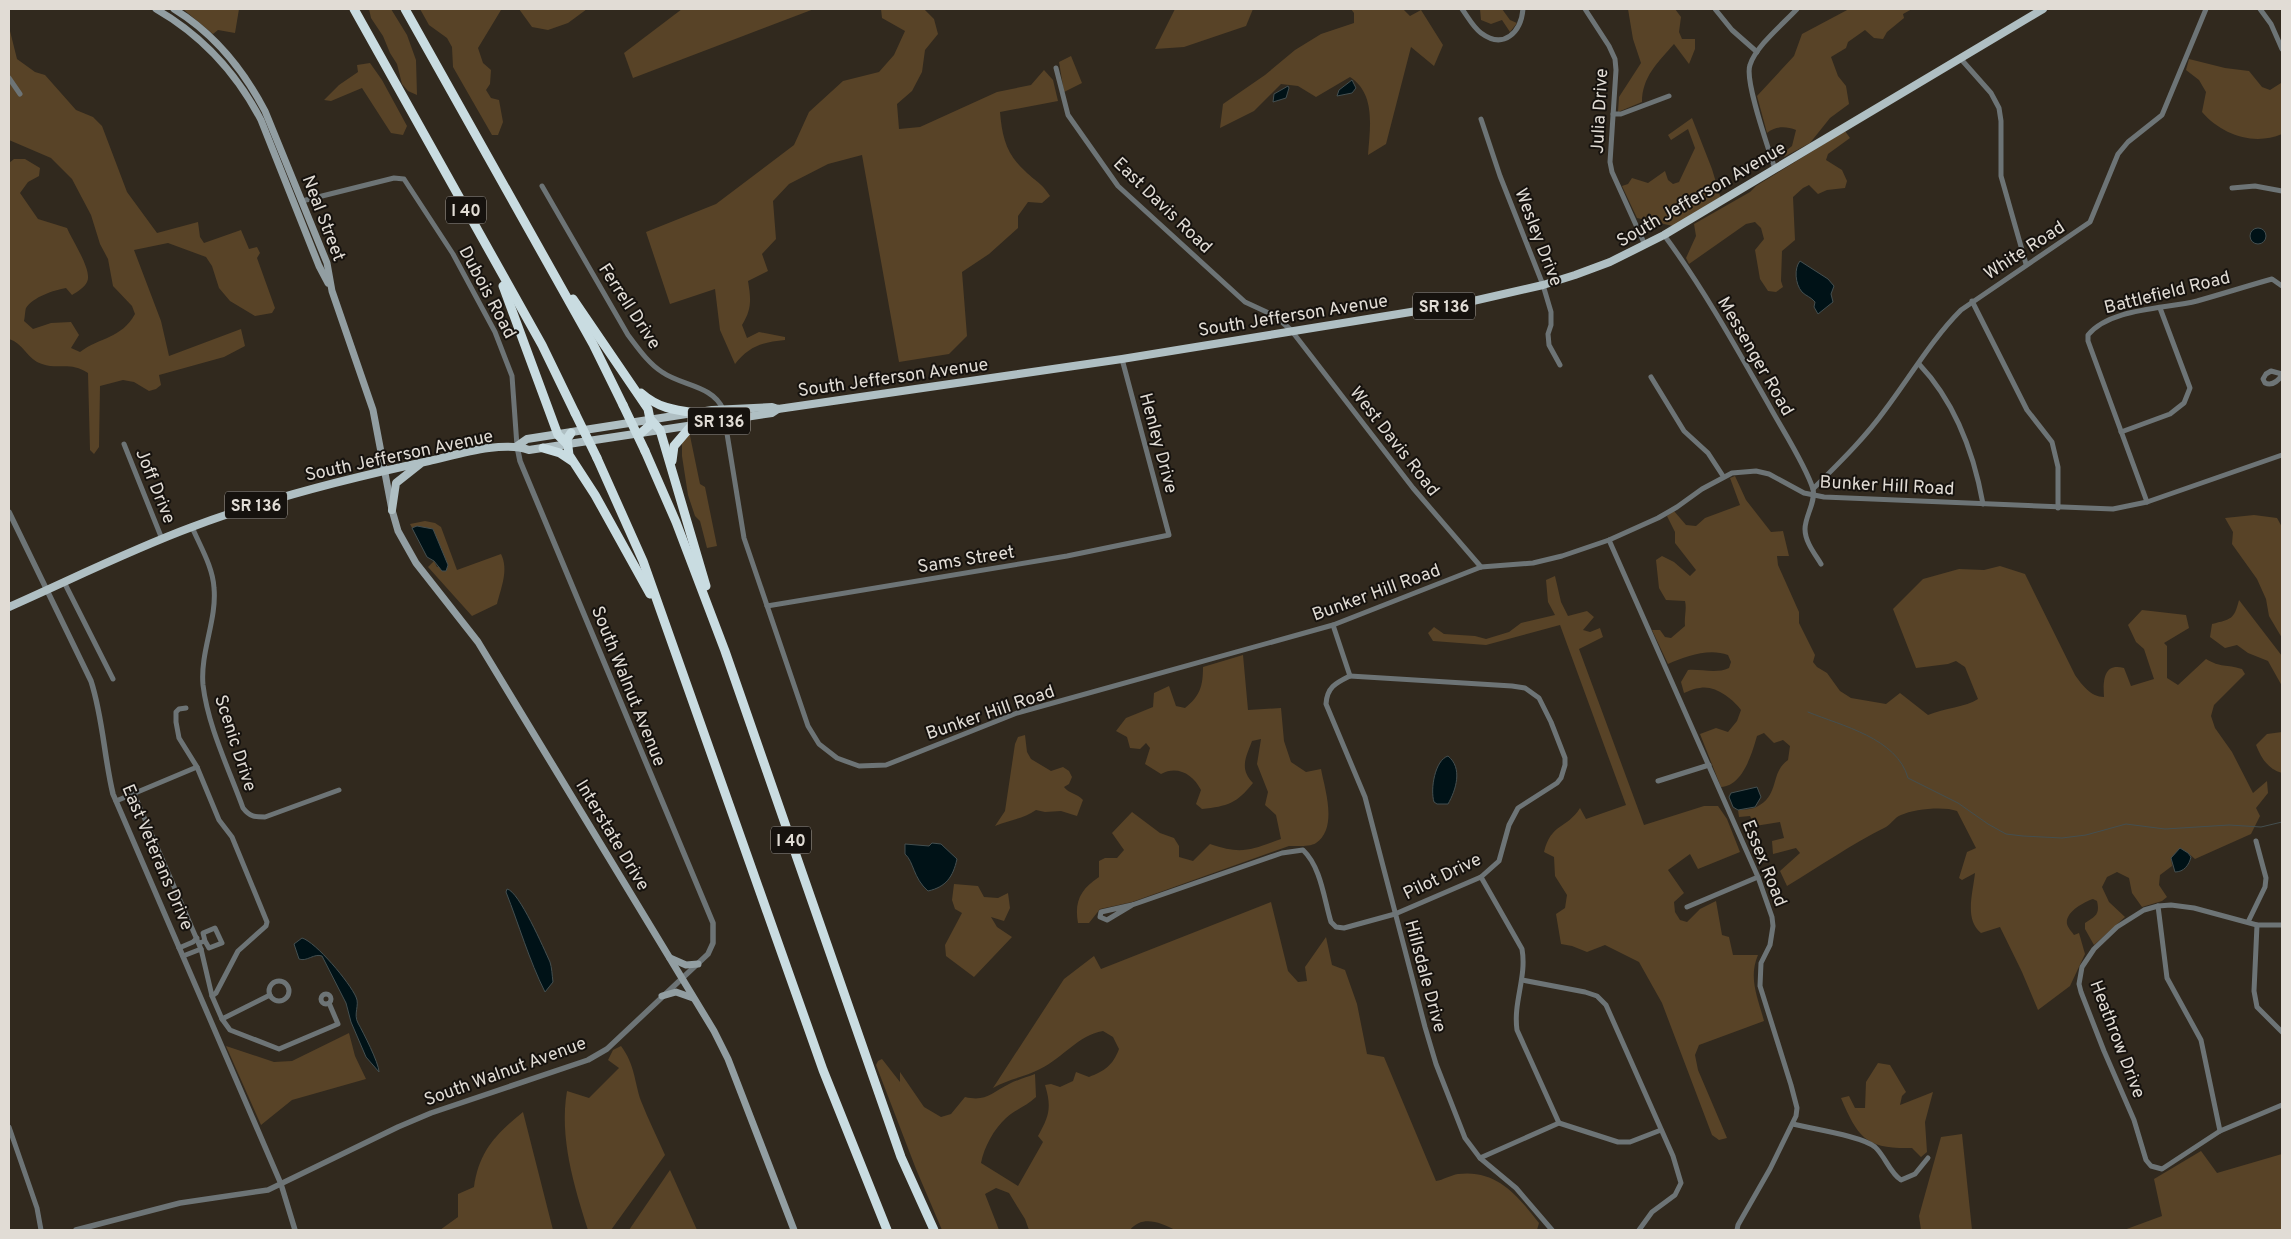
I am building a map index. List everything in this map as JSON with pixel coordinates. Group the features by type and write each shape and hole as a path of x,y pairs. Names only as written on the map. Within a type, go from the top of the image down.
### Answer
{"highway":[{"name":"I 40","path":"354,9 542,345 597,458 643,561 823,1070 887,1230"},
{"name":"I 40","path":"404,9 593,344 645,451 676,522 725,651 901,1157 934,1230"},
{"path":"535,241 646,405 651,420 660,430 725,651"},
{"path":"488,249 558,435 567,444"},
{"path":"626,377 649,400 660,406 671,410 696,413"},
{"path":"641,432 648,428 651,420"},
{"path":"675,479 671,458 674,446 692,425"},
{"path":"571,433 567,438 568,453 630,554 672,639"},
{"path":"542,448 560,453 576,464"}],"main road":[{"path":"156,9 183,25 208,46 240,84 261,120 319,266 332,291"},
{"name":"Neal Street","path":"174,9 216,41 235,62 265,111 327,263 332,291 373,410 386,470"},
{"name":"South Jefferson Avenue","path":"517,446 529,450 772,413 778,409 1122,359 1460,304 1543,285 1610,262 1664,235 2043,9"},
{"name":"South Jefferson Avenue","path":"9,607 192,527 276,499 386,470 517,446 527,439 723,409 772,407 778,409"},
{"path":"392,510 396,483 422,462"},
{"name":"Interstate Drive","path":"386,470 392,510 398,531 409,552 424,575 462,619 478,642 694,998 728,1059 794,1230"},
{"path":"669,957 686,965 698,964"},
{"path":"662,996 676,992 694,998"}],"street":[{"path":"1462,9 1482,34 1503,39 1513,36 1520,27 1523,9"},
{"name":"Julia Drive","path":"1585,9 1615,59 1610,162 1612,172 1645,245"},
{"path":"1715,9 1732,30 1757,52"},
{"path":"1775,169 1748,75 1750,63 1757,52 1797,9"},
{"name":"White Road","path":"1813,489 1860,441 1951,320 1972,301 2090,222 2118,154 2128,142 2162,116 2206,9"},
{"path":"2260,9 2271,24 2282,49"},
{"path":"1960,58 1990,93 1999,108 2001,121 2001,176 2026,264"},
{"name":"East Davis Road","path":"1056,68 1068,115 1118,186 1245,302 1275,316 1291,330"},
{"path":"9,78 20,94"},
{"path":"1613,114 1621,114 1669,96"},
{"name":"Wesley Drive","path":"1480,119 1552,312 1552,325 1548,334 1549,345 1560,365"},
{"name":"Dubois Road","path":"302,201 394,178 404,178 454,256 495,332 512,376 517,446"},
{"name":"Ferrell Drive","path":"542,186 628,335 640,351 661,372 714,394 723,409"},
{"path":"2232,188 2255,186 2282,191"},
{"name":"Messenger Road","path":"1664,235 1683,260 1736,348 1785,433 1813,489 1805,528 1806,535 1820,564"},
{"name":"Battlefield Road","path":"2148,502 2120,432 2088,341 2088,335 2097,325 2105,321 2196,301 2272,279 2282,286"},
{"path":"1972,301 2027,410 2052,442 2058,468 2058,508"},
{"path":"2120,432 2170,414 2184,403 2190,388 2160,308"},
{"name":"West Davis Road","path":"1291,330 1413,488 1481,567"},
{"name":"Henley Drive","path":"1122,359 1169,535"},
{"path":"1919,364 1943,396 1964,434 1974,458 1983,504"},
{"path":"1651,377 1684,431 1708,453 1723,476"},
{"name":"Bunker Hill Road","path":"723,409 744,538 813,736 829,753 859,766 886,765 1017,714 1333,625 1481,567 1546,561 1609,540 1677,508 1723,476 1742,471 1756,471 1769,474 1813,496 2113,510 2148,502 2282,455"},
{"name":"Joff Drive","path":"124,444 162,539"},
{"name":"South Walnut Avenue","path":"76,1230 180,1203 253,1193 281,1184 398,1127 430,1114 588,1060 607,1049 708,954 713,943 713,923 520,461 517,446"},
{"name":"East Veterans Drive","path":"9,512 45,591 83,665 94,692 100,711 109,776 116,801 281,1184 295,1230"},
{"name":"Scenic Drive","path":"192,527 210,570 214,586 214,602 203,672 205,696 212,724 243,808 247,814 254,817 266,816 339,790"},
{"name":"Sams Street","path":"767,606 1067,556 1169,535"},
{"name":"Essex Road","path":"1609,540 1758,877 1774,926 1770,945 1761,963 1760,986 1797,1108 1793,1124 1737,1230"},
{"path":"64,582 112,679"},
{"path":"1333,625 1350,676"},
{"name":"Pilot Drive","path":"1132,906 1107,920 1100,917 1101,912 1132,906 1294,850 1303,850 1315,866 1331,922 1336,927 1344,928 1395,914 1481,876 1499,861 1509,825 1518,808 1557,783 1563,772 1565,758 1560,742 1539,698 1525,688 1512,686 1350,676"},
{"name":"Hillsdale Drive","path":"1350,676 1331,687 1327,694 1326,704 1365,797 1436,1064 1466,1138 1480,1158 1516,1188 1552,1230"},
{"path":"186,708 179,708 176,712 179,738 197,768 219,820 232,837 268,922 238,951 216,993 212,996"},
{"path":"1658,780 1708,764"},
{"path":"116,801 197,768"},
{"path":"134,794 200,941 212,996 222,1019 230,1030 279,1049 338,1024 329,1003"},
{"path":"2248,922 2265,887 2266,878 2256,841"},
{"path":"1481,876 1522,949 1524,960 1522,980 1515,1016 1517,1030 1559,1123"},
{"path":"1687,907 1758,877"},
{"name":"Heathrow Drive","path":"2282,925 2257,924 2194,908 2171,905 2158,906 2130,917 2094,949 2082,967 2079,984 2104,1051 2134,1120 2146,1160 2151,1166 2162,1169 2220,1131 2282,1106"},
{"path":"2158,906 2167,978 2200,1040 2220,1131"},
{"path":"2257,924 2254,991 2257,1006 2282,1032"},
{"path":"180,948 200,941"},
{"path":"183,956 201,949"},
{"path":"1522,980 1585,992 1597,996 1606,1005 1661,1130 1681,1183 1675,1195 1652,1212 1639,1230"},
{"path":"275,981 285,982 289,988 288,998 282,1001 275,1000 270,995 269,989 275,981"},
{"path":"222,1019 270,995"},
{"path":"1480,1158 1559,1123 1618,1142 1630,1142 1661,1130"},
{"path":"1793,1124 1867,1142 1879,1151 1901,1180 1915,1174 1928,1158"},
{"path":"9,1127 37,1208 41,1230"}],"shaded area":[{"path":"183,9 239,9 235,33 218,30 213,34"},
{"path":"369,9 391,9 407,35 416,60 417,95 408,91 402,84 397,64 383,36 371,18"},
{"path":"420,9 504,9 501,10 478,48 483,63 491,70 490,84 486,90 491,98 499,100 503,122 498,135 492,135 453,67 452,47 447,38 429,25"},
{"path":"519,9 587,9 568,23 548,30 532,27"},
{"path":"682,9 814,9 633,78 624,53"},
{"path":"881,9 924,9 934,19 938,34 925,50 922,72 912,91 897,104 899,129 920,127 997,92 1031,85 1044,70 1053,80 1058,101 1000,112 1004,137 1013,158 1029,175 1041,184 1050,196 1042,203 1028,202 1018,216 1018,228 989,254 962,272 967,336 949,354 899,362 862,155 828,164 789,184 773,201 776,239 762,254 768,271 748,281 750,304 748,314 742,325 747,338 759,332 785,337 785,340 757,346 746,353 735,364 720,330 715,289 670,304 646,232 716,204 794,145 809,112 843,81 879,72 894,55 905,31 882,18"},
{"path":"1175,9 1253,9 1246,26 1184,47 1155,49"},
{"path":"1351,9 1403,9 1410,16 1421,10 1443,45 1434,66 1411,47 1386,144 1368,155 1370,112 1368,102 1364,92 1350,77 1316,97 1298,86 1281,84 1254,111 1220,128 1223,104 1265,75 1295,50 1321,34 1354,23 1354,13"},
{"path":"1480,9 1502,9 1510,20 1517,23 1510,32 1502,20 1491,24 1481,20"},
{"path":"1628,9 1675,9 1681,17 1679,32 1682,39 1695,39 1695,49 1689,64 1674,44 1648,77 1642,102 1618,112 1619,97 1641,63 1633,39"},
{"path":"1849,9 1912,9 1903,14 1904,18 1887,32 1883,39 1874,38 1865,30 1848,42 1846,48 1831,57 1838,76 1846,86 1849,104 1830,118 1810,143 1784,157 1787,150 1792,146 1796,130 1781,127 1767,133 1757,96 1794,56 1802,34"},
{"path":"9,27 17,59 35,72 45,75 76,110 93,117 102,126 127,192 157,233 198,222 200,237 204,243 241,230 249,249 257,247 260,253 257,258 275,308 272,313 255,316 230,301 219,288 212,266 206,257 168,243 134,250 161,321 169,356 241,329 245,346 224,357 159,375 161,385 149,391 134,382 123,380 100,386 99,447 94,454 90,450 88,373 76,367 48,366 37,362 18,344 9,339 9,163 14,159 25,159 40,168 39,176 28,182 20,193 38,219 67,228 85,263 88,277 85,286 72,295 66,288 39,297 26,308 24,321 33,329 51,323 71,322 79,335 71,348 80,352 117,333 135,314 132,306 113,286 108,259 100,244 91,215 72,179 51,158 9,140"},
{"path":"1071,56 1082,83 1064,92 1059,62"},
{"path":"2189,59 2225,68 2249,71 2262,87 2270,90 2281,83 2282,134 2260,139 2239,136 2219,127 2210,120 2202,112 2206,92 2199,80 2186,70"},
{"path":"370,63 382,80 407,126 403,135 391,133 362,88 331,101 324,100 339,85 358,72 357,65"},
{"path":"1352,80 1356,88 1352,93 1337,96 1339,90"},
{"path":"1288,86 1286,98 1273,102 1274,94"},
{"path":"1692,118 1712,169 1721,199 1673,226 1637,218 1622,186 1628,184 1632,178 1648,183 1665,171 1668,180 1673,184 1679,182 1695,148 1688,129 1671,140 1668,135"},
{"path":"1845,131 1850,138 1828,154 1826,160 1842,170 1847,181 1845,188 1827,190 1818,194 1809,185 1793,197 1795,240 1782,251 1781,281 1783,287 1776,292 1768,291 1760,279 1755,250 1764,239 1761,228 1755,222 1746,224 1689,264 1686,258 1696,236 1694,224 1750,192 1756,186"},
{"path":"2255,228 2261,228 2266,233 2264,242 2255,244 2250,239 2250,233"},
{"path":"1800,261 1828,279 1834,286 1831,294 1833,302 1818,314 1814,307 1815,302 1802,292 1798,285 1796,272"},
{"path":"689,431 700,484 705,487 717,546 707,548 700,521 695,516 688,495 682,456 682,439"},
{"path":"1735,476 1746,500 1771,532 1783,531 1789,556 1777,556 1778,565 1799,612 1799,623 1815,655 1813,662 1827,673 1840,691 1851,698 1886,704 1900,693 1928,715 1978,699 1965,667 1956,661 1948,664 1916,668 1893,609 1923,579 1959,569 1984,570 2000,566 2025,574 2075,675 2087,690 2099,696 2104,697 2104,680 2108,671 2112,668 2124,668 2131,686 2154,679 2144,649 2136,642 2128,625 2142,610 2186,615 2189,628 2164,643 2167,646 2167,678 2178,685 2206,659 2220,665 2242,669 2245,674 2214,705 2211,716 2215,728 2232,752 2253,793 2267,781 2268,793 2256,808 2260,816 2251,834 2195,859 2188,853 2171,858 2172,866 2160,875 2159,885 2167,897 2162,901 2142,907 2132,893 2129,878 2117,872 2107,877 2102,887 2109,902 2125,917 2094,945 2085,929 2085,923 2096,914 2098,909 2097,901 2089,900 2069,915 2067,924 2074,935 2079,933 2085,954 2070,986 2038,1010 2000,927 1981,933 1973,921 1971,905 1975,873 1962,880 1959,878 1967,852 1976,848 1957,811 1951,809 1929,809 1901,815 1886,827 1787,886 1780,871 1800,853 1796,848 1773,854 1772,841 1784,838 1780,822 1755,826 1750,816 1739,817 1738,810 1754,808 1768,798 1778,771 1788,760 1790,746 1783,740 1774,743 1764,733 1757,736 1741,775 1729,785 1721,787 1700,734 1716,728 1728,732 1737,721 1741,710 1728,697 1712,689 1698,688 1684,693 1681,682 1688,670 1714,671 1729,668 1731,662 1728,655 1713,652 1705,653 1682,658 1668,664 1652,630 1660,630 1665,637 1671,638 1685,626 1685,601 1666,600 1659,588 1656,560 1662,556 1674,562 1690,576 1696,570 1675,543 1675,532 1667,516 1674,511 1686,525 1696,526 1705,518 1740,505 1730,478"},
{"path":"2254,515 2277,518 2282,527 2282,638 2269,616 2266,599 2257,579 2232,544 2233,532 2225,518"},
{"path":"425,521 435,523 441,527 457,570 501,554 504,573 497,604 472,616 428,567 434,561 437,567 448,565 433,529 417,526 412,528 410,524"},
{"path":"417,526 433,529 448,565 446,571 442,571 434,561 427,557 412,528"},
{"path":"1555,576 1561,602 1568,616 1587,611 1594,617 1583,630 1590,632 1600,628 1603,637 1579,649 1644,825 1704,806 1718,806 1727,819 1740,852 1698,869 1690,854 1668,870 1684,893 1674,902 1675,912 1680,920 1687,922 1700,909 1716,901 1722,935 1729,937 1733,955 1758,955 1755,963 1754,980 1764,1021 1699,1045 1695,1055 1698,1070 1727,1138 1719,1140 1712,1135 1662,1003 1639,962 1605,945 1587,952 1561,944 1556,914 1565,908 1567,895 1555,876 1554,857 1544,852 1547,843 1555,831 1570,820 1580,808 1586,819 1626,805 1560,625 1486,645 1433,641 1428,633 1434,627 1444,634 1475,636 1486,639 1509,632 1521,623 1555,615 1548,602 1546,580"},
{"path":"2239,600 2282,656 2282,686 2268,661 2248,653 2237,645 2225,648 2210,637 2212,624 2231,618"},
{"path":"1243,655 1248,710 1281,708 1284,741 1291,762 1306,772 1321,769 1328,808 1327,828 1323,836 1313,844 1289,846 1132,902 1100,909 1089,923 1078,923 1077,908 1080,896 1099,877 1099,861 1105,858 1117,858 1124,850 1112,833 1132,812 1160,833 1174,838 1179,846 1179,857 1193,861 1210,844 1230,849 1246,850 1281,839 1276,815 1265,805 1268,792 1257,764 1261,739 1252,741 1245,763 1246,773 1253,783 1231,803 1202,809 1196,804 1201,790 1194,779 1184,773 1173,770 1161,774 1145,764 1150,748 1146,743 1140,749 1130,748 1127,737 1116,731 1126,718 1153,707 1154,693 1169,686 1176,706 1185,708 1200,690 1203,667"},
{"path":"2282,732 2282,773 2273,769 2266,762 2256,745 2267,734"},
{"path":"1025,735 1027,752 1031,759 1051,771 1063,767 1069,771 1072,777 1069,784 1064,787 1083,800 1077,816 1061,811 1045,812 1036,810 995,826 1005,811 1015,744 1018,737"},
{"path":"1448,756 1453,761 1457,779 1448,804 1437,804 1434,802 1433,783 1440,763"},
{"path":"1757,787 1761,797 1755,807 1738,810 1733,807 1729,797 1731,793"},
{"path":"932,843 941,844 957,859 948,880 940,887 928,891 919,881 905,854 905,844 929,846"},
{"path":"2180,848 2191,857 2186,868 2175,872 2171,858"},
{"path":"954,884 978,886 984,897 998,898 1008,893 1010,908 1004,921 991,917 997,927 1012,937 974,977 946,956 945,945 962,913 955,909 952,900"},
{"path":"507,889 518,899 550,962 553,982 545,992 524,942 506,892"},
{"path":"1271,902 1288,971 1298,982 1307,981 1305,967 1326,937 1332,965 1345,970 1357,1004 1367,1054 1384,1057 1436,1181 1458,1174 1472,1174 1495,1180 1505,1186 1523,1203 1539,1223 1537,1230 1175,1230 1146,1221 1135,1225 1130,1230 1029,1230 1025,1219 1009,1193 996,1188 985,1194 999,1230 942,1230 876,1065 878,1061 882,1059 900,1082 900,1072 924,1107 941,1117 951,1114 965,1097 983,1097 1035,1074 1036,1097 1002,1122 987,1145 981,1163 1018,1186 1043,1142 1038,1136 1045,1123 1049,1106 1045,1085 1051,1084 1060,1087 1073,1081 1076,1072 1089,1077 1100,1072 1108,1067 1119,1049 1113,1037 1103,1031 1086,1037 1040,1069 993,1088 1064,979 1094,956 1101,969"},
{"path":"302,938 324,955 353,991 357,1000 357,1020 374,1055 379,1072 366,1057 351,1022 346,1003 322,956 299,959 294,944"},
{"path":"349,1033 355,1056 366,1079 292,1100 261,1125 226,1046 274,1062 292,1061"},
{"path":"621,1046 629,1060 641,1101 665,1155 611,1230 588,1230 573,1179 566,1144 565,1108 567,1091 589,1098 619,1068 608,1060 613,1050"},
{"path":"1878,1063 1890,1065 1906,1092 1902,1096 1900,1105 1933,1092 1925,1122 1927,1152 1921,1157 1912,1148 1896,1148 1874,1143 1859,1132 1847,1112 1841,1098 1849,1096 1855,1108 1865,1108 1866,1082"},
{"path":"523,1112 553,1230 440,1230 458,1217 458,1194 474,1187 480,1163 490,1144"},
{"path":"1962,1134 1972,1230 1921,1230 1919,1216 1941,1137"},
{"path":"2201,1151 2217,1173 2282,1154 2282,1230 2124,1230 2162,1216 2154,1179"},
{"path":"670,1170 697,1230 629,1230"}],"waterway":[{"path":"1808,712 1852,728 1880,743 1893,753 1902,764 1908,778 1958,803 2006,834 2062,838 2086,835 2126,824 2165,829 2229,825 2261,827 2282,822"}]}
